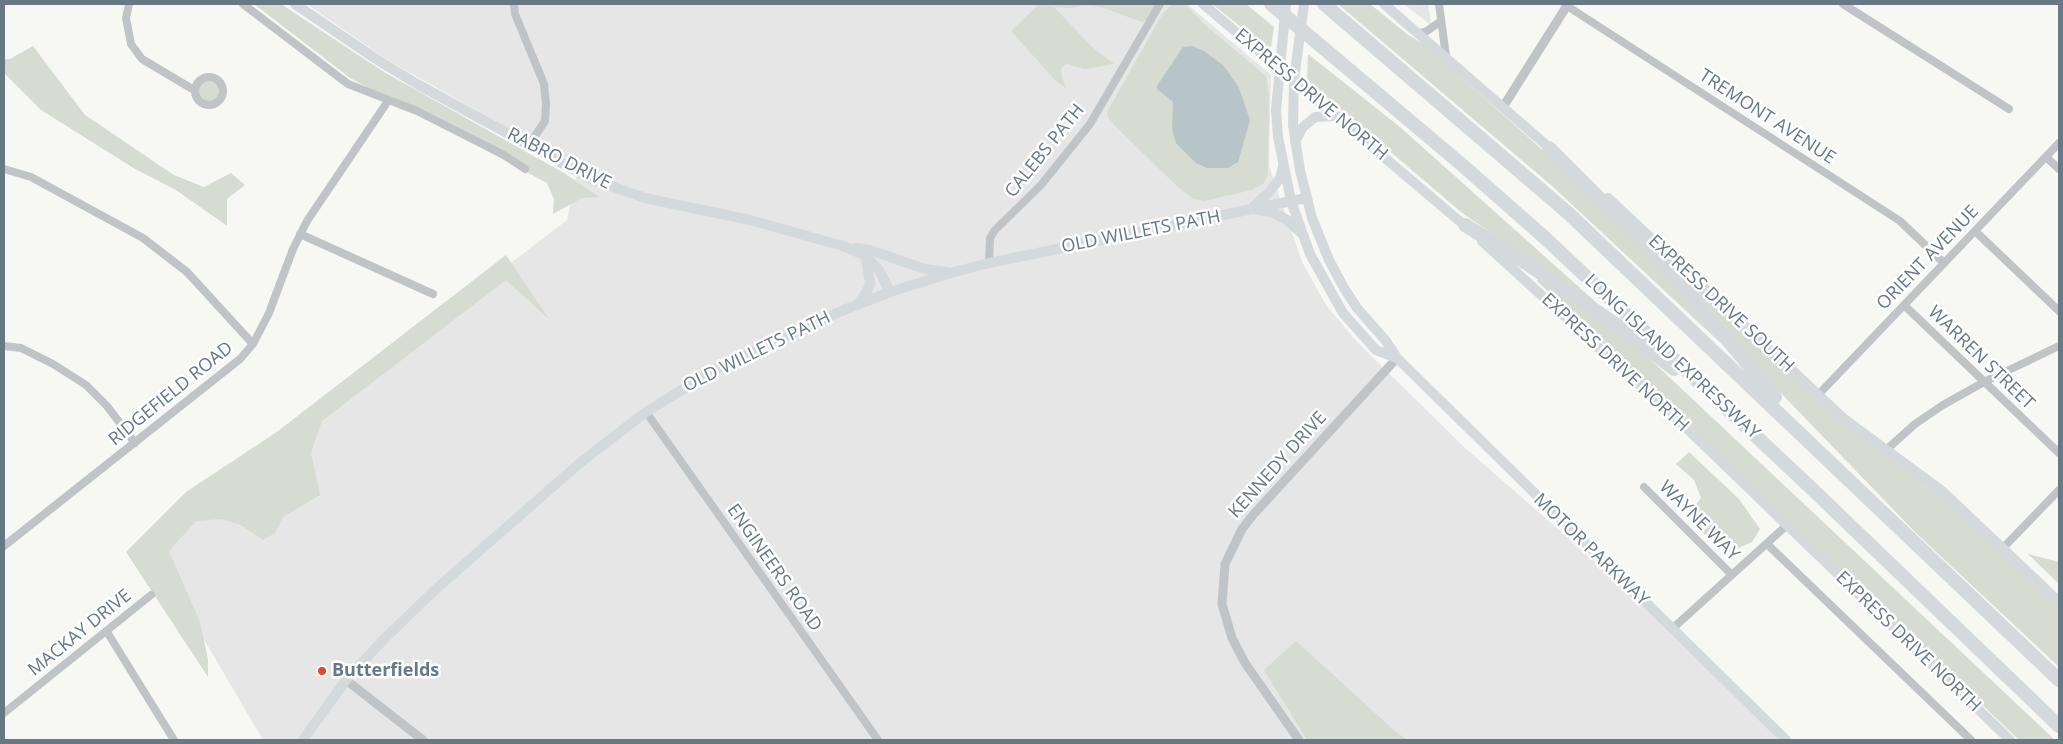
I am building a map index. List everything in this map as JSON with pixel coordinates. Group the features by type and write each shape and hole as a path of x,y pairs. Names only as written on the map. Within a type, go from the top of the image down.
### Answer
{"highway":[{"name":"LONG ISLAND EXPRESSWAY","path":"1271,4 1410,120 1544,238 1810,487 2059,726"},
{"name":"LONG ISLAND EXPRESSWAY","path":"1324,4 1567,212 2059,680"},
{"path":"1549,148 1661,258 1790,415 1884,512"},
{"path":"1465,225 1526,263 1624,330 1670,366 1810,487"}],"main road":[{"name":"RABRO DRIVE","path":"295,4 393,70 591,179 620,191 652,200 750,220 843,246 866,256 879,270 890,292"},
{"name":"EXPRESS DRIVE NORTH","path":"1203,4 1295,75 1337,116 1465,225 1678,420 2010,740"},
{"name":"MOTOR PARKWAY","path":"1286,4 1276,110 1283,165 1291,201 1322,279 1343,313 1376,350 1397,358"},
{"name":"MOTOR PARKWAY","path":"1304,4 1295,75 1293,124 1295,142 1306,198 1326,252 1344,288 1357,308 1386,341 1397,358 1786,740"},
{"name":"EXPRESS DRIVE SOUTH","path":"1384,4 1420,33 1675,260 1854,428 1932,482 2059,602"},
{"path":"1295,142 1303,127 1315,117 1337,116"},
{"path":"1251,209 1271,190 1280,178 1283,165"},
{"name":"OLD WILLETS PATH","path":"302,740 346,680 383,640 445,581 581,462 646,412 714,370 858,304 954,272 989,263 1306,198"},
{"path":"1251,209 1272,212 1287,220 1303,235"},
{"path":"843,246 870,250 925,269 954,272"},
{"path":"858,304 866,294 870,284 866,256"}],"street":[{"path":"129,4 126,18 131,44 142,59 194,90"},
{"path":"243,4 348,84 416,111 504,155 525,169"},
{"path":"514,4 515,14 544,84 545,121 529,145"},
{"name":"CALEBS PATH","path":"989,263 990,238 995,230 1040,185 1090,124 1160,4"},
{"path":"1439,4 1446,56"},
{"path":"1843,4 2009,109"},
{"path":"1503,107 1567,5"},
{"name":"TREMONT AVENUE","path":"1567,5 1900,221 1944,264"},
{"path":"1420,33 1427,31 1441,21"},
{"name":"RIDGEFIELD ROAD","path":"4,546 228,370 253,344 269,313 300,234 388,101"},
{"name":"ORIENT AVENUE","path":"1818,395 2059,143"},
{"path":"2046,157 2059,169"},
{"path":"4,169 31,177 150,243 186,272 253,344"},
{"path":"1975,231 2059,311"},
{"path":"300,234 433,294"},
{"name":"WARREN STREET","path":"1904,305 2059,454"},
{"path":"4,346 22,348 53,364 86,385 107,406 135,443"},
{"path":"1886,450 1915,424 1984,382 2059,346"},
{"name":"KENNEDY DRIVE","path":"1299,740 1245,663 1226,623 1222,604 1225,564 1237,536 1252,516 1397,358"},
{"name":"ENGINEERS ROAD","path":"646,412 878,740"},
{"name":"WAYNE WAY","path":"1644,487 1732,575"},
{"path":"2003,548 2059,490"},
{"path":"1672,628 1786,526"},
{"path":"1767,544 1971,740"},
{"name":"MACKAY DRIVE","path":"4,713 151,596"},
{"path":"107,632 173,740"},
{"path":"346,680 423,740"}],"shaded area":[{"path":"254,4 281,4 384,72 564,173 599,197 582,198 553,214 554,199 547,183 350,78"},
{"path":"307,4 1187,4 1271,75 1269,166 1302,262 1326,305 1356,341 1463,446 1672,629 1790,740 263,740 147,542 567,220 578,168 386,59"},
{"path":"1039,4 1155,4 1148,20 1142,22 1101,7 1084,5 1071,8 1054,7 1091,46 1114,64 1085,69 1066,64 1061,69 1062,78 1067,89 1055,80 1011,31"},
{"path":"1173,4 1183,4 1190,9 1203,23 1266,76 1269,95 1268,174 1264,183 1252,190 1204,201 1194,199 1178,187 1108,117 1107,113 1111,105 1163,13"},
{"path":"1212,4 1246,4 1274,27 1271,47 1265,46"},
{"path":"1338,4 1370,4 1407,34 1426,46 1537,145 1646,247 1727,349 1552,186"},
{"path":"1404,4 1428,4 1431,25"},
{"path":"33,46 85,115 174,175 204,187 231,173 245,185 227,199 227,226 176,190 135,169 41,110 4,73 4,59 10,59"},
{"path":"1193,46 1204,51 1224,66 1239,88 1250,120 1238,162 1228,168 1207,168 1196,163 1176,143 1172,130 1173,102 1157,89 1157,86 1183,47"},
{"path":"1308,54 1400,127 1618,322 1461,212 1311,84 1307,79"},
{"path":"209,78 218,81 221,90 218,99 209,102 200,99 197,90 200,81"},
{"path":"506,255 549,319 506,280 322,421 311,453 320,495 283,517 275,533 263,540 241,525 221,519 196,521 169,551 200,622 208,659 208,677 126,552 186,492 278,431"},
{"path":"1539,278 1624,337 1651,360 2055,740 2019,740 1537,281"},
{"path":"1695,283 1846,426 1939,493 2059,607 2059,667 1915,532 1775,387 1692,286"},
{"path":"1689,452 1739,499 1760,529 1752,542 1730,552 1701,531 1690,512 1701,498 1694,480 1676,464"},
{"path":"2028,554 2059,562 2059,584"},
{"path":"1296,641 1397,733 1408,740 1307,740 1264,670"}],"place":[{"name":"Butterfields","path":"322,671"}]}
